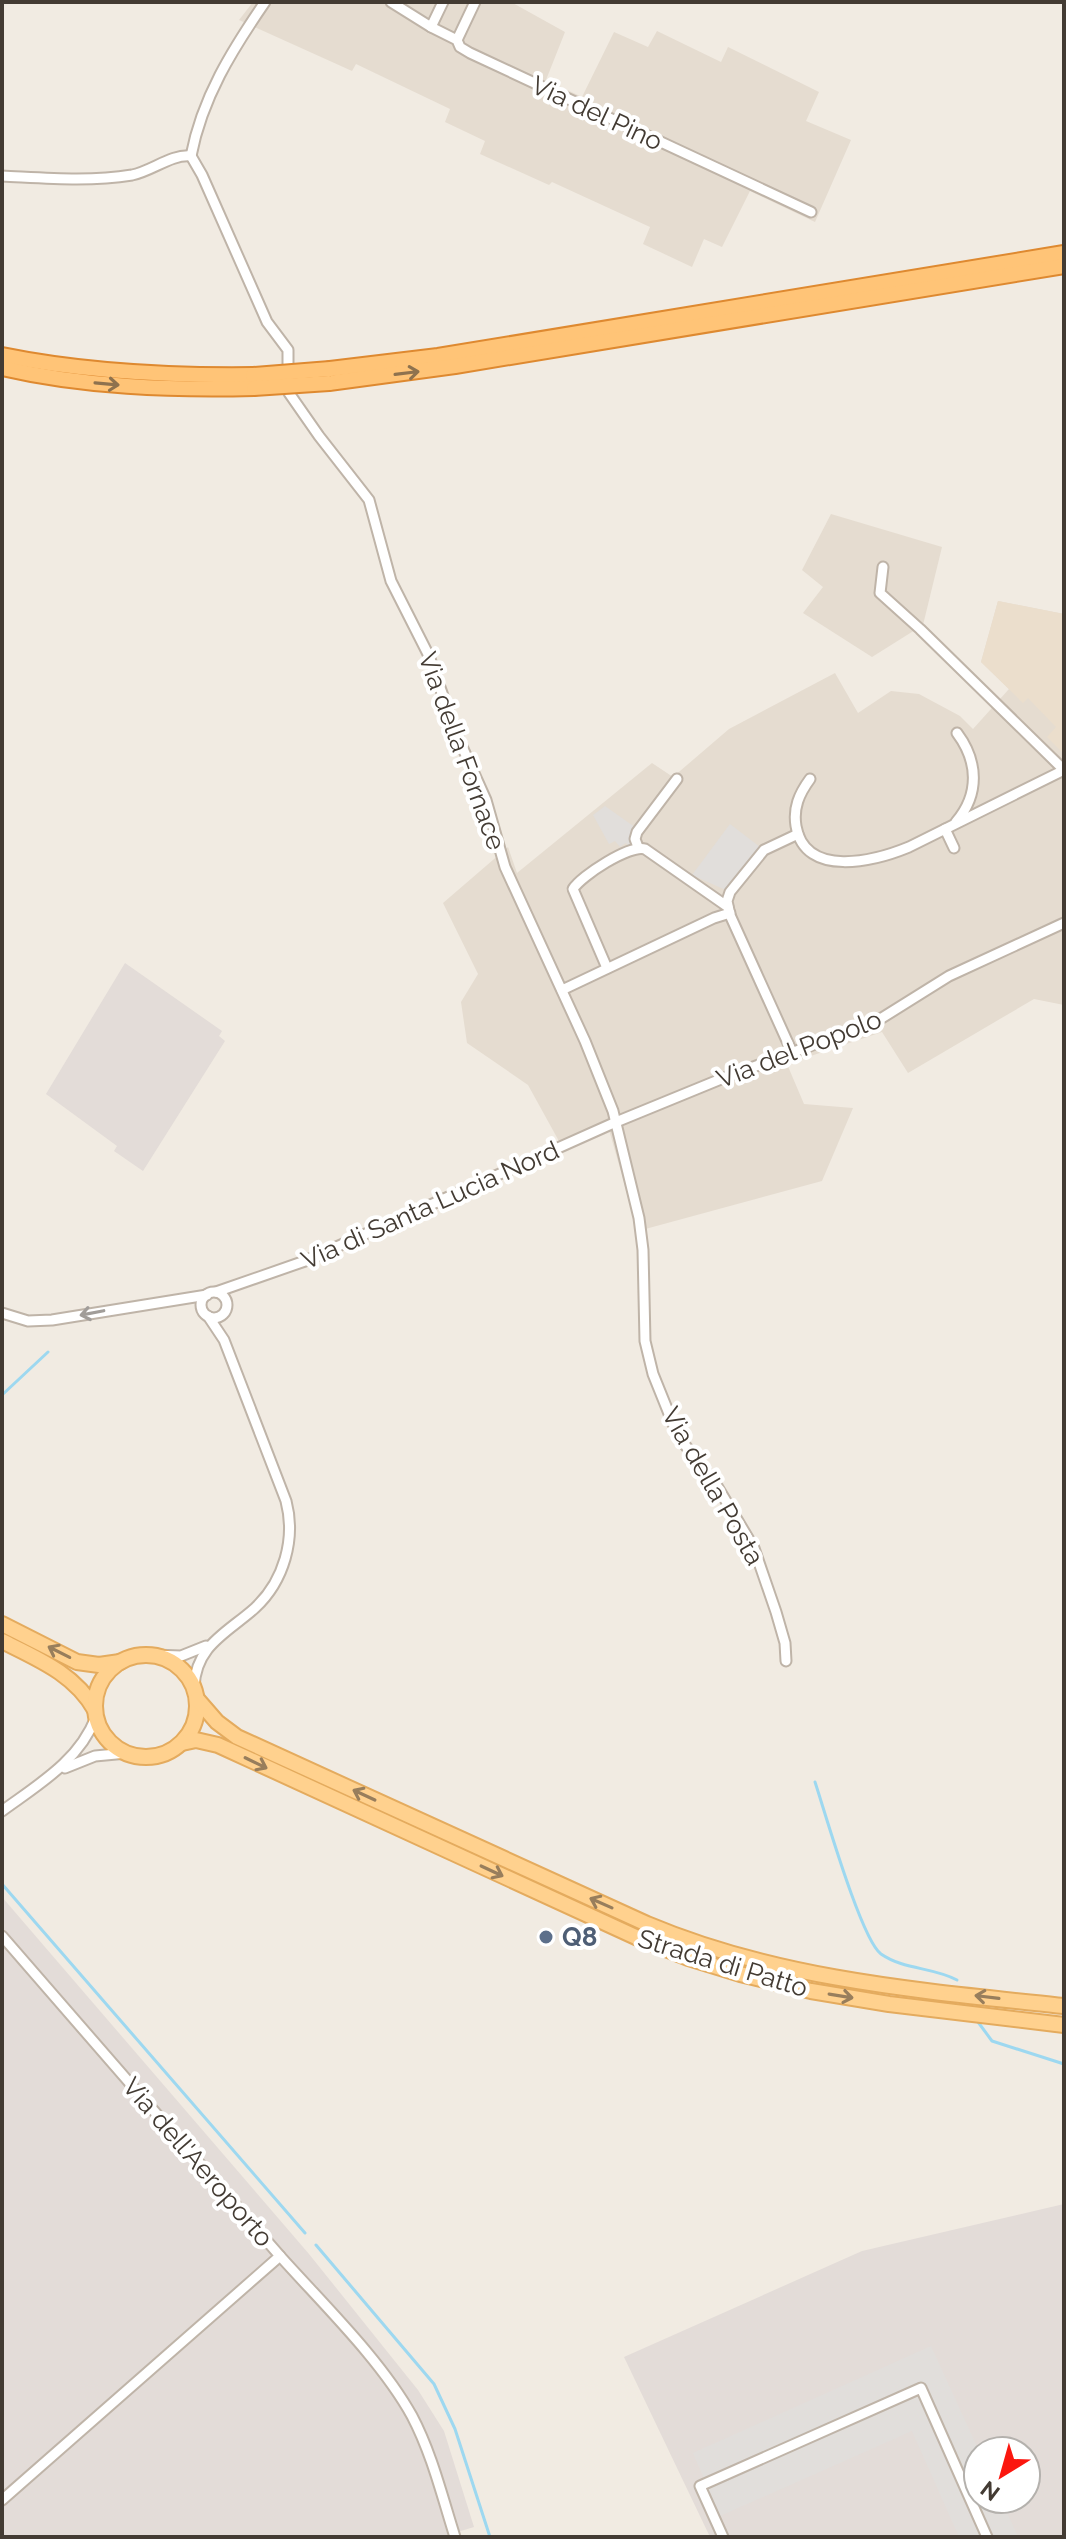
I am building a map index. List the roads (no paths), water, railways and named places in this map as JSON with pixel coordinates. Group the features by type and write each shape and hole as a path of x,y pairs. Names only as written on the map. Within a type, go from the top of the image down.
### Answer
{"highway":[{"path":"330,376 1064,253"},
{"path":"2,368 110,384 187,389 455,366 1064,266"},
{"path":"2,355 110,371 254,381"}],"main road":[{"path":"2,1624 77,1662 99,1665 154,1655 175,1663 186,1674 196,1693 196,1719 182,1743 172,1751 153,1757 127,1753 107,1739 83,1691 70,1679 2,1641"},
{"path":"96,1714 97,1691 103,1679 121,1662"},
{"name":"Strada di Patto","path":"196,1693 217,1722 237,1737 647,1924 702,1945 767,1965 815,1975 1064,2006"},
{"name":"Strada di Patto","path":"182,1743 196,1740 218,1745 624,1932 688,1958 811,1991 889,2004 1064,2025"}],"street":[{"path":"265,2 210,93 200,116 191,156 267,322 288,350 288,364"},
{"name":"Via del Pino","path":"391,2 457,40 460,47 811,212"},
{"path":"431,27 443,2"},
{"path":"457,40 475,2"},
{"path":"2,176 100,179 137,174 177,158 191,156"},
{"name":"Via della Fornace","path":"289,393 369,500 391,581 429,656 456,733 486,800 505,867 562,990 616,1122"},
{"path":"810,779 801,791 796,807 798,834 807,849 820,858 852,861 900,851 1064,770 880,593 883,567"},
{"path":"950,827 968,806 974,777 970,755 957,733"},
{"path":"677,779 637,832 635,839 638,847 650,852 729,910"},
{"path":"950,827 954,848"},
{"path":"792,1052 729,910 730,892 764,850 798,834"},
{"path":"607,968 573,889 582,878 638,847"},
{"path":"562,990 729,910"},
{"name":"Via del Popolo","path":"616,1122 877,1021 949,976 1064,923"},
{"name":"Via di Santa Lucia Nord","path":"2,1313 28,1321 52,1320 211,1293 243,1284 305,1261 616,1122"},
{"name":"Via della Posta","path":"616,1122 639,1218 644,1271 645,1341 653,1374 678,1436 717,1486 754,1548 785,1643 786,1661"},
{"path":"208,1316 215,1318 225,1310 232,1292 243,1284"},
{"path":"196,1693 195,1671 199,1660 215,1640 257,1606 272,1588 286,1558 290,1527 286,1501 224,1340 201,1308 203,1299 211,1293 223,1296 224,1340"},
{"path":"154,1655 181,1656 215,1640"},
{"path":"2,1811 79,1750 96,1714"},
{"path":"55,1772 95,1756 127,1753"},
{"name":"Via dell'Aeroporto","path":"2,1938 280,2256 2,2497"},
{"path":"280,2256 402,2400 431,2459 455,2537"},
{"path":"723,2537 700,2486 921,2388 987,2537"}],"waterway":[{"path":"2,1395 48,1352"},
{"path":"815,1782 854,1901 873,1944 890,1959 957,1980"},
{"path":"2,1884 305,2233"},
{"path":"978,2022 992,2041 1064,2064"},
{"path":"316,2245 434,2384 455,2429 490,2537"}],"place":[{"name":"Q8","path":"546,1937"}]}
